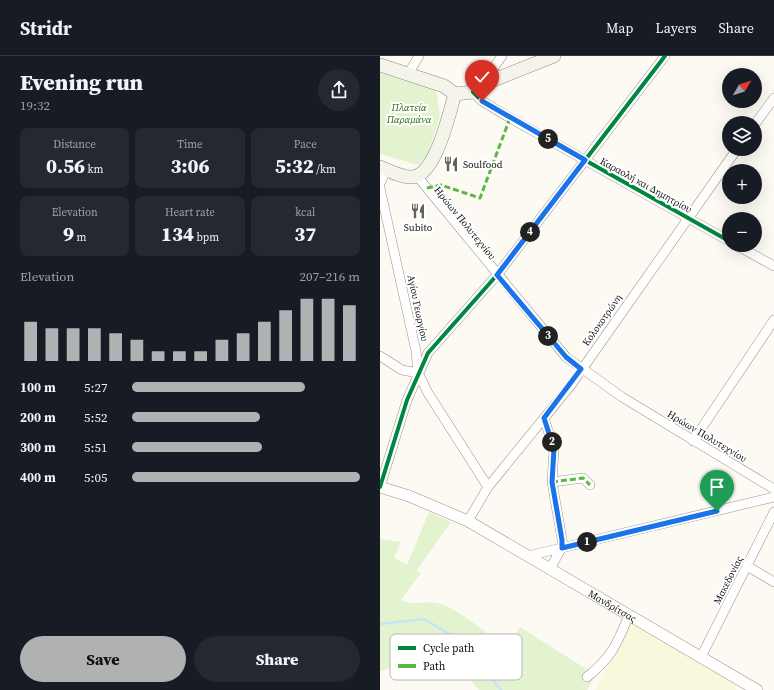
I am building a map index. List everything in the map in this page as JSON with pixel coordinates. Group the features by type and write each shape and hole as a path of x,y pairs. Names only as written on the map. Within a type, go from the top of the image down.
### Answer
{"main road":[{"path":"380,65 444,86 455,94 477,89 554,56"},
{"path":"383,168 407,177 417,176 426,170 432,161 455,94"}],"street":[{"path":"408,74 419,56"},
{"path":"477,89 502,56"},
{"path":"380,487 407,400 428,353 497,275 664,56"},
{"name":"Καραολή και Δημητρίου","path":"477,89 482,101 510,118 722,237"},
{"path":"761,116 774,98"},
{"name":"Κολοκοτρώνη","path":"468,521 488,487 544,418 581,369 732,156"},
{"path":"380,184 383,168"},
{"name":"Ηρώων Πολυτεχνίου","path":"417,176 566,357 581,369 693,441 774,489"},
{"name":"Αγίου Γεωργίου","path":"380,188 416,351 418,373 428,394 488,487"},
{"path":"749,252 774,266"},
{"path":"693,441 774,320"},
{"path":"380,356 402,370 418,373"},
{"path":"544,418 554,449 552,482 562,540 562,548 550,569"},
{"path":"552,482 583,478 590,485"},
{"name":"Μανδρίτσας","path":"380,487 409,496 468,521 701,657 744,687 757,690"},
{"path":"528,556 774,497"},
{"name":"Μακεδονίας","path":"701,657 774,512"},
{"path":"747,566 774,582"},
{"path":"587,677 604,663 615,648 629,615"}],"green space":[{"name":"Πλατεία Παραμάνα","path":"380,70 436,90 440,116 427,156 418,165 380,154"},
{"path":"429,512 451,522 417,570 421,573 401,600 410,603 437,603 445,606 454,610 487,634 390,634 390,668 380,671 380,539 401,542 394,558 407,565"},
{"path":"631,624 737,684 735,690 595,690"},
{"path":"520,627 596,675 587,690 479,690 470,680 522,680 522,634 516,634"}],"waterway":[{"path":"380,624 424,619 449,634"},
{"path":"493,680 501,690"}],"marked path":[{"path":"427,188 441,185 480,198 510,118"},
{"path":"552,482 583,478 590,485"}],"cycle path":[{"path":"380,487 407,400 428,353 497,275 665,56"},
{"path":"473,92 482,101 510,118 722,237"}],"place":[{"name":"Soulfood","path":"451,164"},
{"name":"Subito","path":"418,211"}],"route":[{"path":"482,101 585,160 497,275 566,357 581,369 571,385 544,418 554,449 552,482 562,548 717,511"}]}
